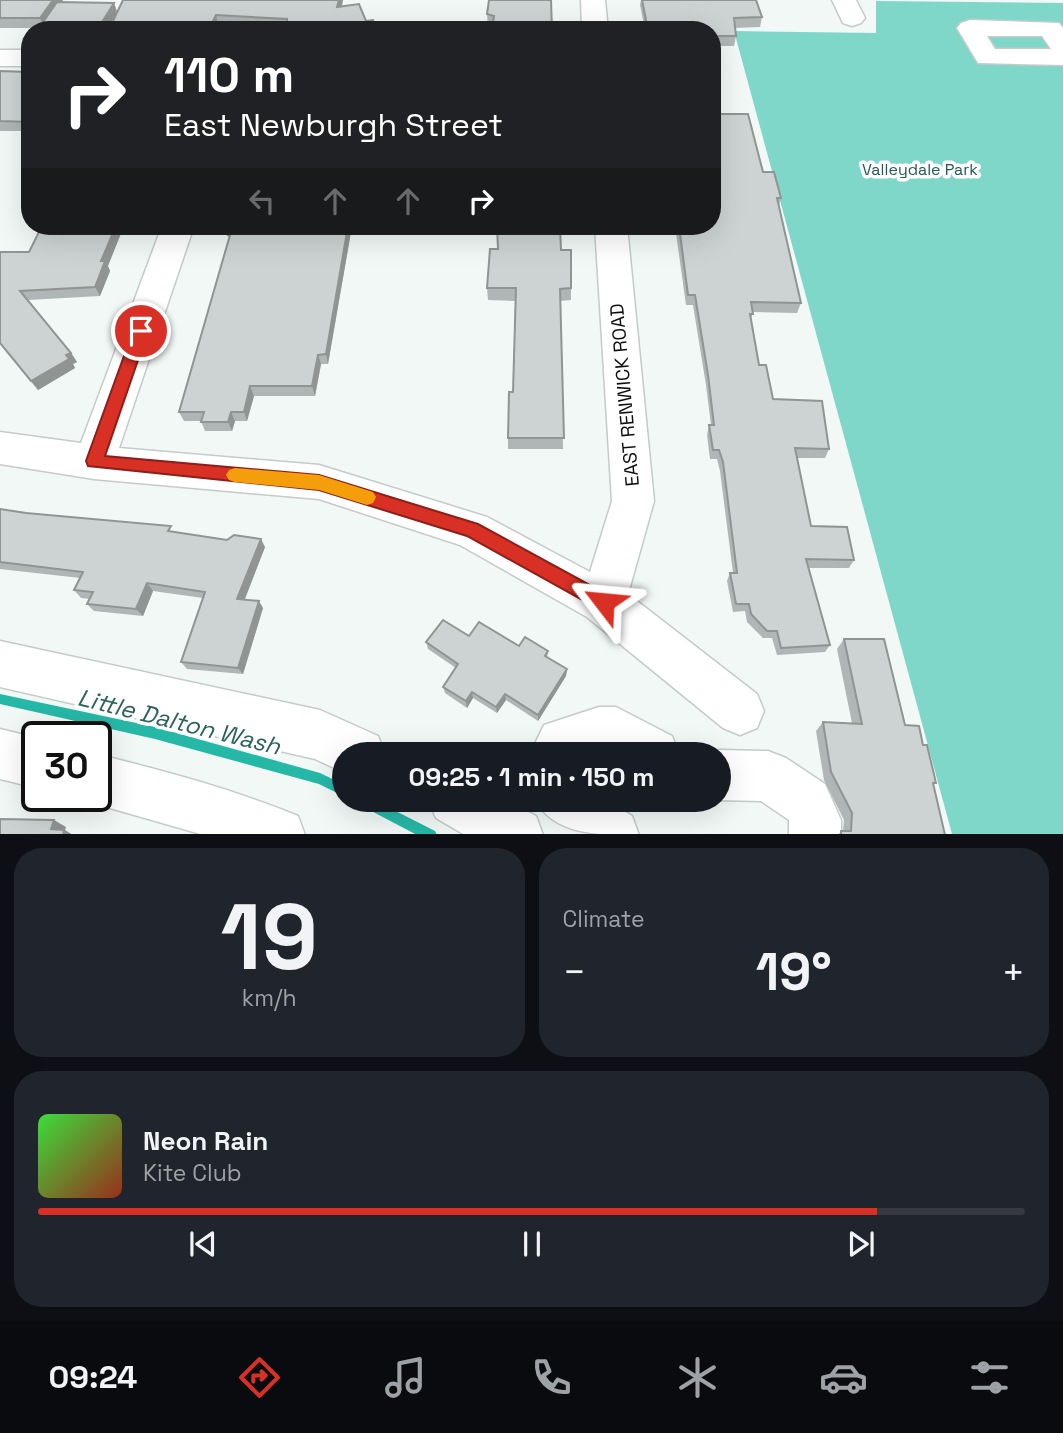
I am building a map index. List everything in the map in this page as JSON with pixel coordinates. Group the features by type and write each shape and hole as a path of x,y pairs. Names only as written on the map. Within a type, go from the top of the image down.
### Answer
{"street":[{"path":"593,0 594,21"},
{"path":"1063,47 1050,28 970,28 987,57 1063,57"},
{"path":"0,58 21,58"},
{"path":"94,461 175,235"},
{"name":"EAST RENWICK ROAD","path":"604,602 632,501 612,235"},
{"path":"0,448 94,461 319,482 472,530 604,602 740,711"},
{"path":"0,664 320,735 335,742"},
{"path":"561,742 599,732 616,732 633,742"},
{"path":"0,754 21,760"},
{"path":"731,775 768,776 807,802 815,820 815,834"},
{"path":"112,783 179,800 276,834"},
{"path":"476,812 515,834"},
{"path":"579,812 612,834"}],"green space":[{"name":"Valleydale Park","path":"876,1 1063,3 1063,834 952,834 734,31 876,33"}],"building":[{"path":"0,0 53,0 40,18 0,18"},
{"path":"123,0 339,0 337,7 359,4 366,21 287,21 216,15 213,21 113,21"},
{"path":"489,0 551,0 552,21 493,21 494,16 487,14"},
{"path":"642,0 756,0 762,17 734,18 736,36 721,36 721,21 646,21"},
{"path":"57,2 114,3 103,21 44,21"},
{"path":"0,71 21,72 21,122 0,121"},
{"path":"721,114 748,114 763,172 774,172 781,198 777,198 801,303 751,302 753,314 750,314 759,365 766,365 773,399 822,401 829,449 795,448 811,526 847,527 854,560 806,559 830,645 781,648 777,631 767,631 751,614 749,604 736,604 730,573 737,573 723,462 719,450 713,450 709,425 714,425 708,375 695,295 688,295 680,235 721,235"},
{"path":"38,235 112,235 101,261 105,261 95,287 20,291 71,353 66,355 69,359 31,381 0,343 0,252 29,252"},
{"path":"230,235 346,235 326,354 318,355 312,386 250,386 244,412 231,412 228,422 201,422 204,412 179,412"},
{"path":"497,235 560,235 561,250 571,250 571,288 560,289 564,438 508,438 509,392 513,392 516,288 487,288 490,249 498,249"},
{"path":"0,509 171,526 168,531 227,540 234,535 261,539 237,599 259,601 238,668 181,662 205,592 147,583 136,609 87,604 93,592 74,590 83,572 0,562"},
{"path":"443,620 469,636 479,622 519,646 525,637 548,651 545,656 567,669 538,715 505,694 496,707 472,692 466,701 443,687 458,664 426,642"},
{"path":"844,639 884,639 905,725 919,726 923,745 927,745 945,834 841,834 841,831 851,831 852,813 831,772 823,722 862,724"},
{"path":"0,819 54,820 51,829 64,830 63,834 0,834"}],"waterway":[{"name":"Little Dalton Wash","path":"0,699 155,733 320,779 332,785"},
{"name":"Little Dalton Wash","path":"386,812 429,834"}],"slow traffic":[{"path":"235,475 319,482 367,497"}],"route":[{"path":"141,331 94,461 319,482 472,530 604,602"}]}
